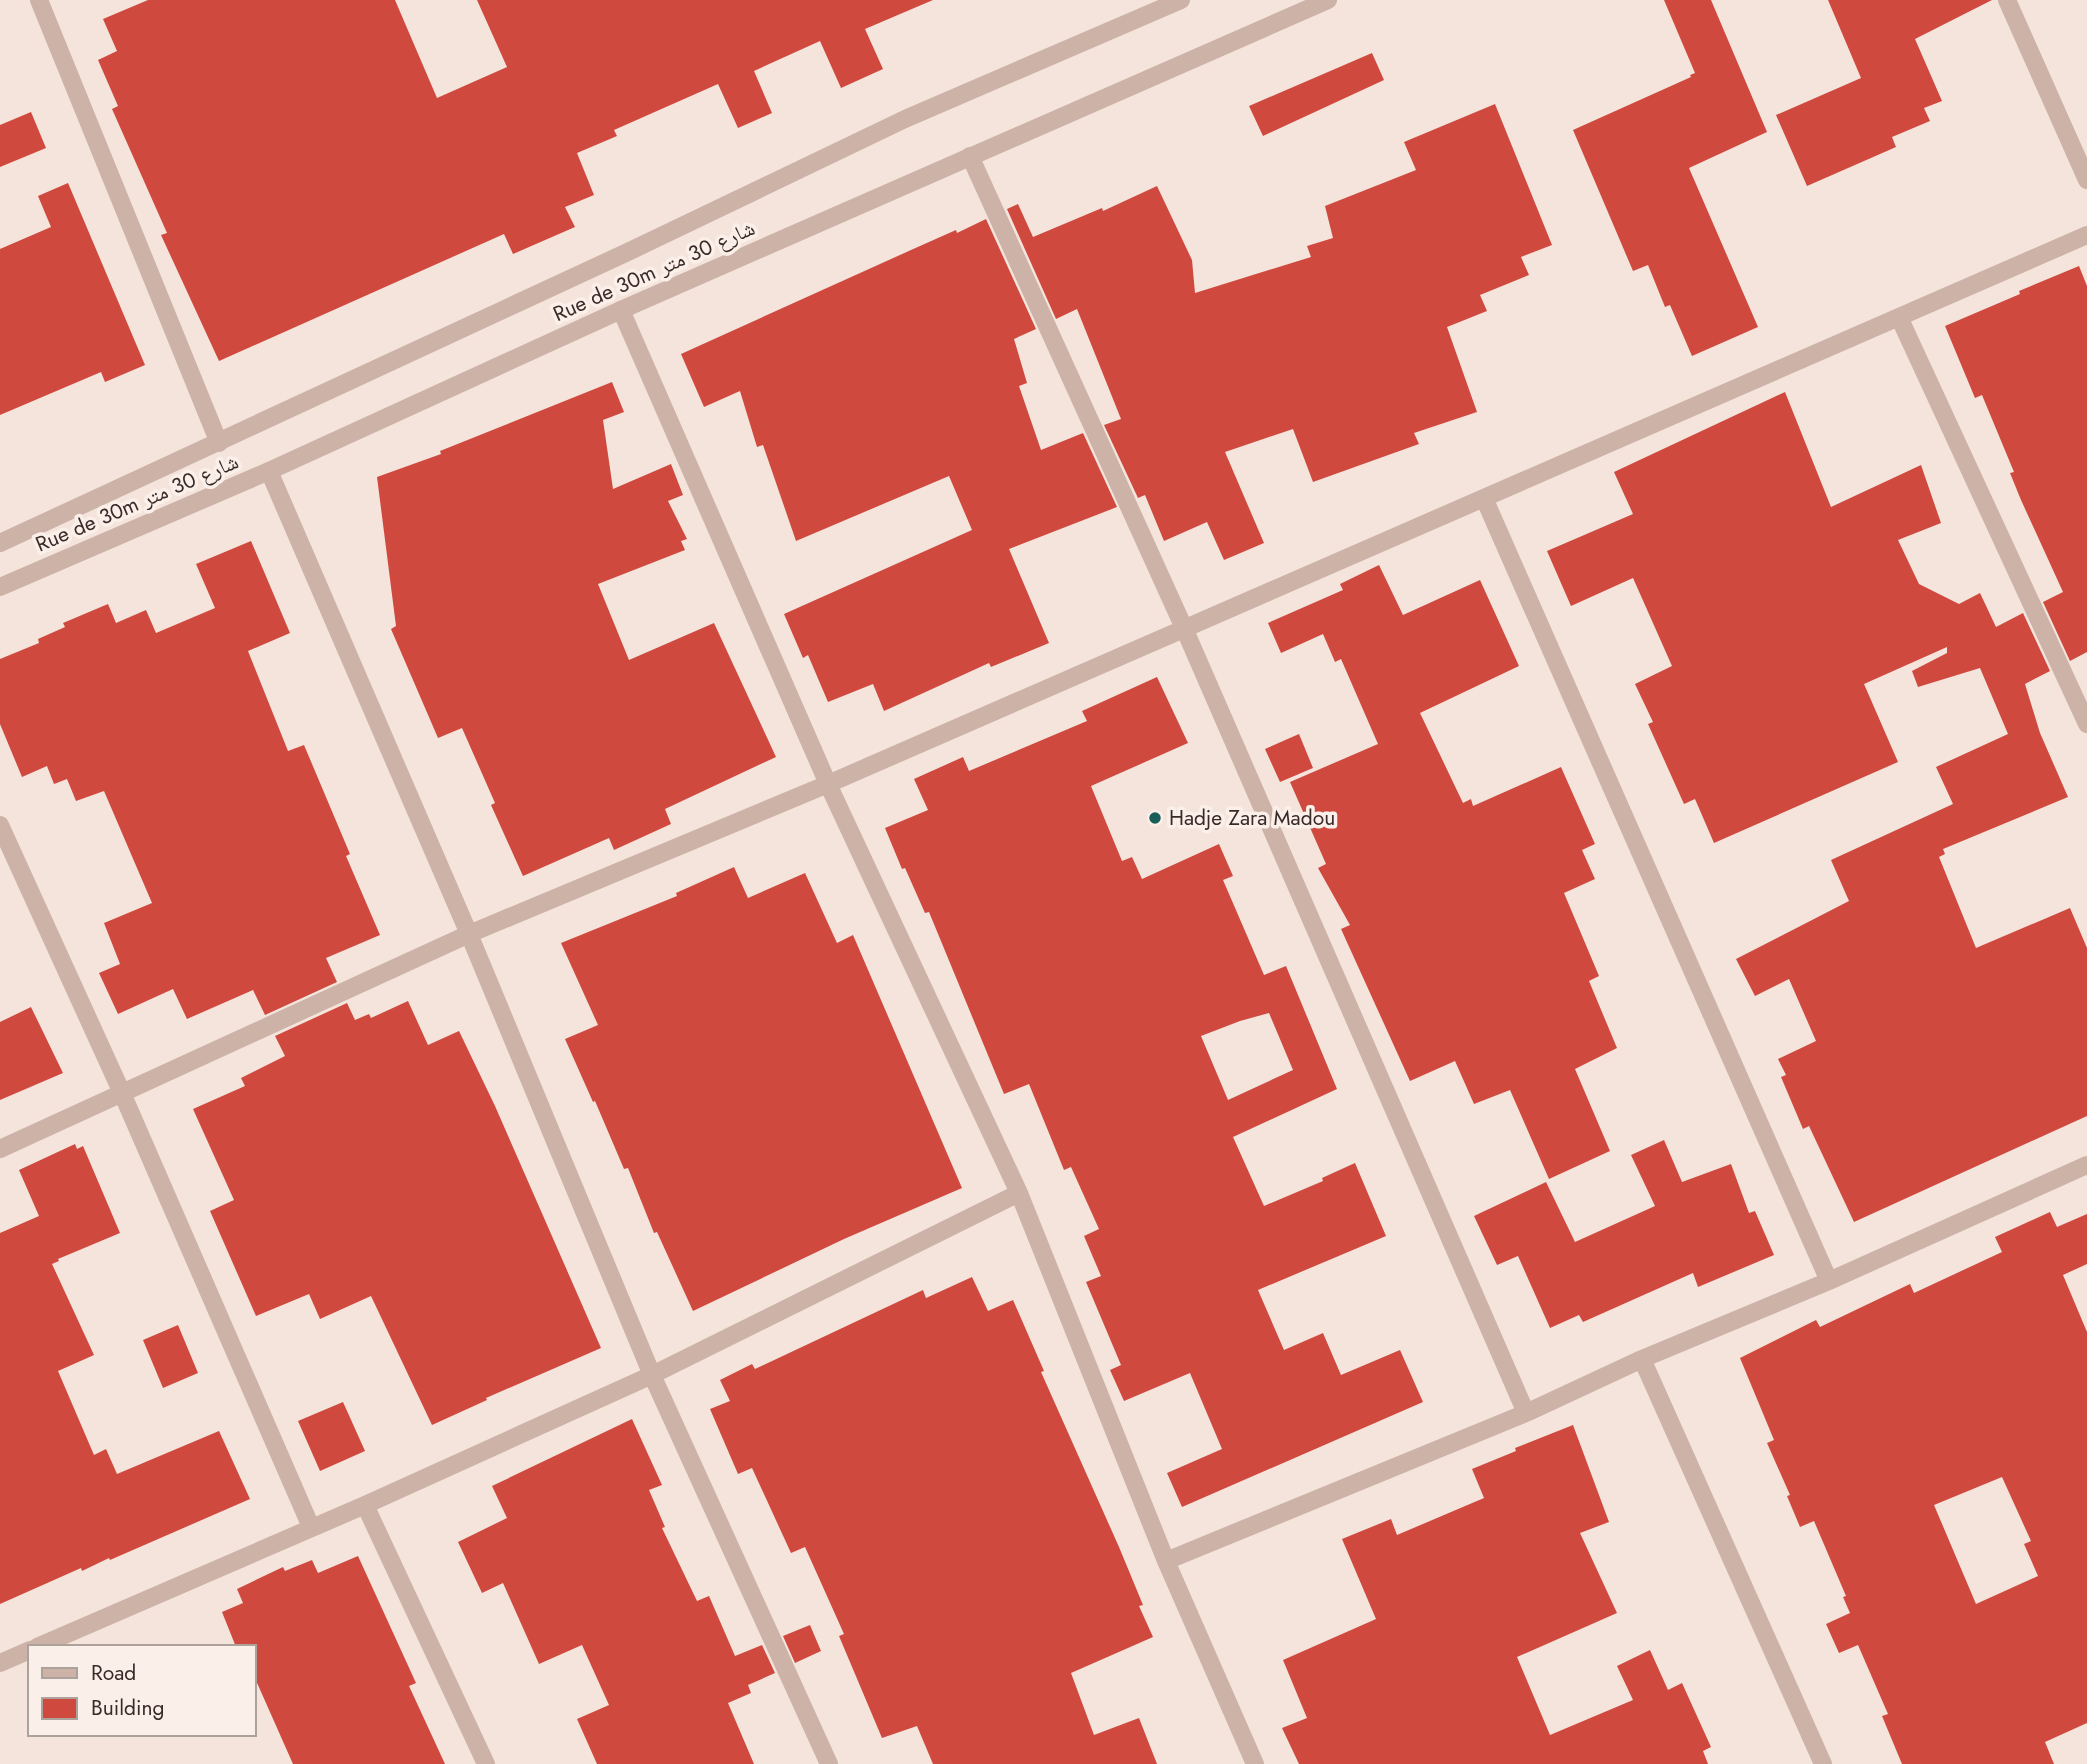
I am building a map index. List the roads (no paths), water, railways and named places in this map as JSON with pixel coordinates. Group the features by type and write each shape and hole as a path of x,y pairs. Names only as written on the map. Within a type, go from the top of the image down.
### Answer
{"street":[{"path":"39,0 219,443"},
{"name":"Rue de 30m شارع 30 متر","path":"0,543 632,250 905,119 1181,0"},
{"path":"2007,0 2087,180"},
{"name":"Rue de 30m شارع 30 متر","path":"0,587 269,471 621,310 1320,2"},
{"path":"970,156 1184,628 1526,1413"},
{"path":"0,1149 469,934 828,784 2087,235"},
{"path":"621,310 828,784 1019,1193 1166,1561 1255,1764"},
{"path":"1899,317 2087,724"},
{"path":"269,471 469,934 652,1375 829,1764"},
{"path":"1484,498 1829,1281"},
{"path":"0,825 122,1093 311,1527"},
{"path":"1166,1561 1526,1413 2087,1165"},
{"path":"42,1645 365,1505 652,1375 1019,1193"},
{"path":"1643,1359 1823,1764"},
{"path":"365,1505 486,1764"},
{"path":"0,1663 28,1651"}],"place":[{"name":"Hadje Zara Madou","path":"1155,818"}]}
